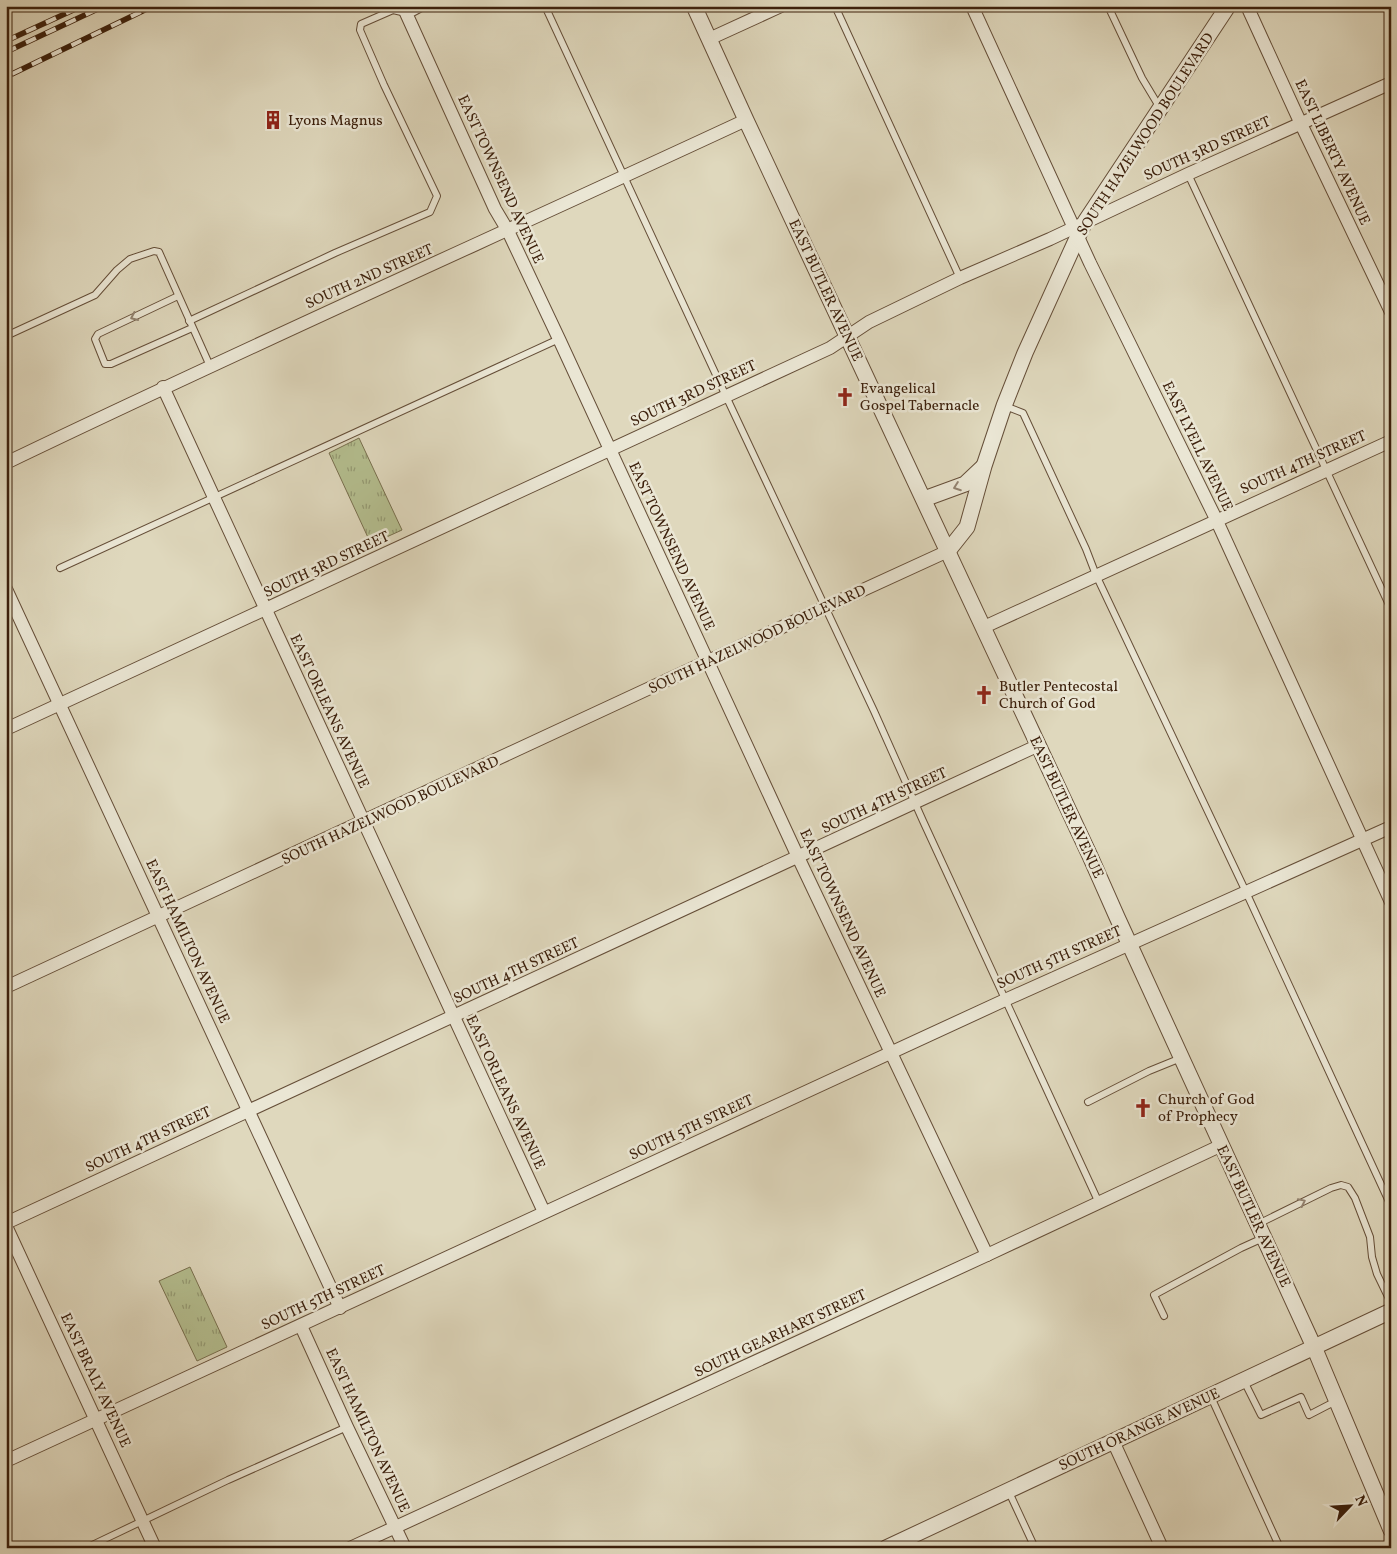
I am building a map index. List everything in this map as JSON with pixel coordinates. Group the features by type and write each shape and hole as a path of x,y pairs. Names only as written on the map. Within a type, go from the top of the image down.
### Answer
{"street":[{"path":"406,12 419,6"},
{"name":"EAST BUTLER AVENUE","path":"694,6 1039,745 1261,1230 1338,1401 1391,1530"},
{"path":"709,39 781,6"},
{"name":"EAST LYELL AVENUE","path":"972,6 1216,519 1391,902"},
{"name":"SOUTH HAZELWOOD BOULEVARD","path":"6,987 948,551 967,527 984,466 1004,406 1079,228 1228,6"},
{"name":"EAST LIBERTY AVENUE","path":"1247,6 1391,312"},
{"name":"EAST TOWNSEND AVENUE","path":"406,12 496,210 508,231 559,339 798,858 988,1255"},
{"name":"SOUTH 3RD STREET","path":"6,729 830,348 869,322 960,278 1079,228 1188,174 1391,83"},
{"name":"SOUTH 2ND STREET","path":"6,461 10,461 163,387 508,231 746,120"},
{"name":"EAST ORLEANS AVENUE","path":"163,387 544,1212"},
{"name":"SOUTH 4TH STREET","path":"984,627 1216,519 1391,441"},
{"path":"924,499 964,484 984,466"},
{"name":"EAST HAMILTON AVENUE","path":"6,589 340,1308"},
{"name":"SOUTH 4TH STREET","path":"6,1225 1039,745"},
{"name":"SOUTH 5TH STREET","path":"6,1461 1129,943 1391,827"},
{"name":"SOUTH GEARHART STREET","path":"350,1548 988,1255 1222,1145"},
{"name":"EAST BRALY AVENUE","path":"6,1225 155,1548"},
{"name":"SOUTH ORANGE AVENUE","path":"886,1548 910,1543 1008,1490 1391,1311"},
{"name":"EAST HAMILTON AVENUE","path":"302,1326 347,1427 405,1548"},
{"path":"1113,1441 1162,1548"}],"lane":[{"path":"545,6 874,711 1099,1203"},
{"path":"835,6 960,278"},
{"path":"1108,6 1142,78 1160,108"},
{"path":"1386,6 1391,16"},
{"path":"189,321 326,257 430,212 437,196 360,30 361,24 393,10 406,12"},
{"path":"1188,174 1391,609"},
{"path":"6,336 95,295 117,270 130,260 154,251 159,252 210,366"},
{"path":"178,296 98,334 95,339 105,364 111,364 192,328"},
{"path":"60,568 559,339"},
{"path":"1004,406 1023,412 1096,575 1246,892 1391,1206"},
{"path":"1088,1102 1150,1071 1181,1058"},
{"path":"1164,1316 1154,1295 1241,1248 1261,1230 1331,1188 1341,1185 1348,1188 1355,1198 1370,1237 1372,1257 1377,1274 1391,1303"},
{"path":"1243,1380 1261,1415 1301,1397 1309,1415 1338,1401"},
{"path":"1210,1395 1280,1548"},
{"path":"86,1548 347,1427"},
{"path":"1008,1490 1035,1548"}],"green space":[{"path":"359,438 402,530 371,544 329,453"},
{"path":"190,1267 227,1347 197,1361 159,1281"}],"railway":[{"path":"6,41 82,6"},
{"path":"6,52 104,6"},
{"path":"12,74 153,6"}],"place":[{"name":"Lyons Magnus","path":"273,120"},
{"name":"Evangelical Gospel Tabernacle","path":"845,397"},
{"name":"Butler Pentecostal Church of God","path":"984,695"},
{"name":"Church of God of Prophecy","path":"1143,1108"}]}
